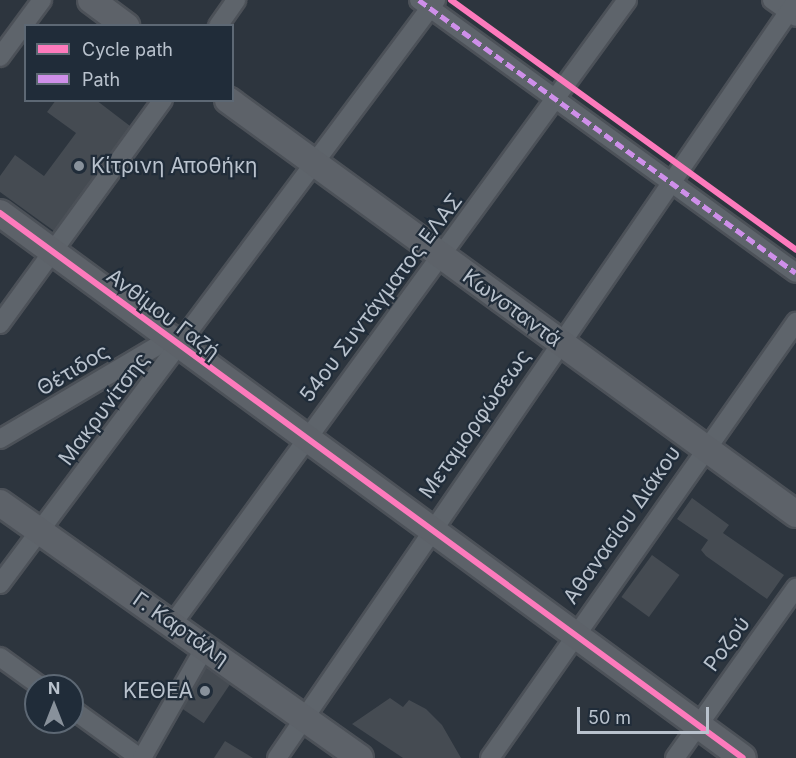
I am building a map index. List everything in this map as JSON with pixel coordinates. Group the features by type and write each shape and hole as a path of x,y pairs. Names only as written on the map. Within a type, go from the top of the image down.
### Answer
{"street":[{"path":"24,24 42,0"},
{"path":"91,0 123,24"},
{"path":"219,24 236,0"},
{"name":"54ου Συντάγματος ΕΛΑΣ","path":"173,623 304,439 556,100 627,0"},
{"path":"772,0 794,10"},
{"path":"428,3 556,100 796,273"},
{"name":"Μακρυνίτσης","path":"0,584 174,343 314,163 428,3"},
{"name":"Μεταμορφώσεως","path":"277,758 303,715 429,531 794,10"},
{"path":"0,57 24,24"},
{"path":"0,324 162,102"},
{"name":"Κωνσταντά","path":"231,102 796,514"},
{"name":"Ανθίμου Γαζή","path":"0,213 429,531 743,758"},
{"name":"Αθανασίου Διάκου","path":"490,758 704,448 796,322"},
{"name":"Θέτιδος","path":"0,439 174,343"},
{"name":"Γ. Καρτάλη","path":"0,503 303,715 360,758"},
{"name":"Ροζού","path":"675,758 696,724 796,588"},
{"path":"84,718 141,758 205,647"},
{"path":"0,657 24,674"}],"building":[{"name":"Κίτρινη Αποθήκη","path":"54,102 99,102 130,126 54,231 0,192 0,176 15,155 44,176 76,133 47,112"},
{"path":"692,498 729,525 723,533 784,575 767,599 706,556 701,550 708,540 677,519"},
{"path":"652,555 680,575 649,617 621,597"},
{"name":"ΚΕΘΕΑ","path":"206,668 230,684 204,723 180,707"},
{"path":"390,698 403,707 409,700 426,709 442,725 461,758 403,758 352,724"},
{"path":"225,741 253,758 214,758"}],"marked path":[{"path":"419,0 796,273"}],"cycle path":[{"path":"451,0 796,250"},
{"path":"0,213 743,758"}],"place":[{"name":"Κίτρινη Αποθήκη","path":"79,166"},
{"name":"ΚΕΘΕΑ","path":"205,691"}]}
